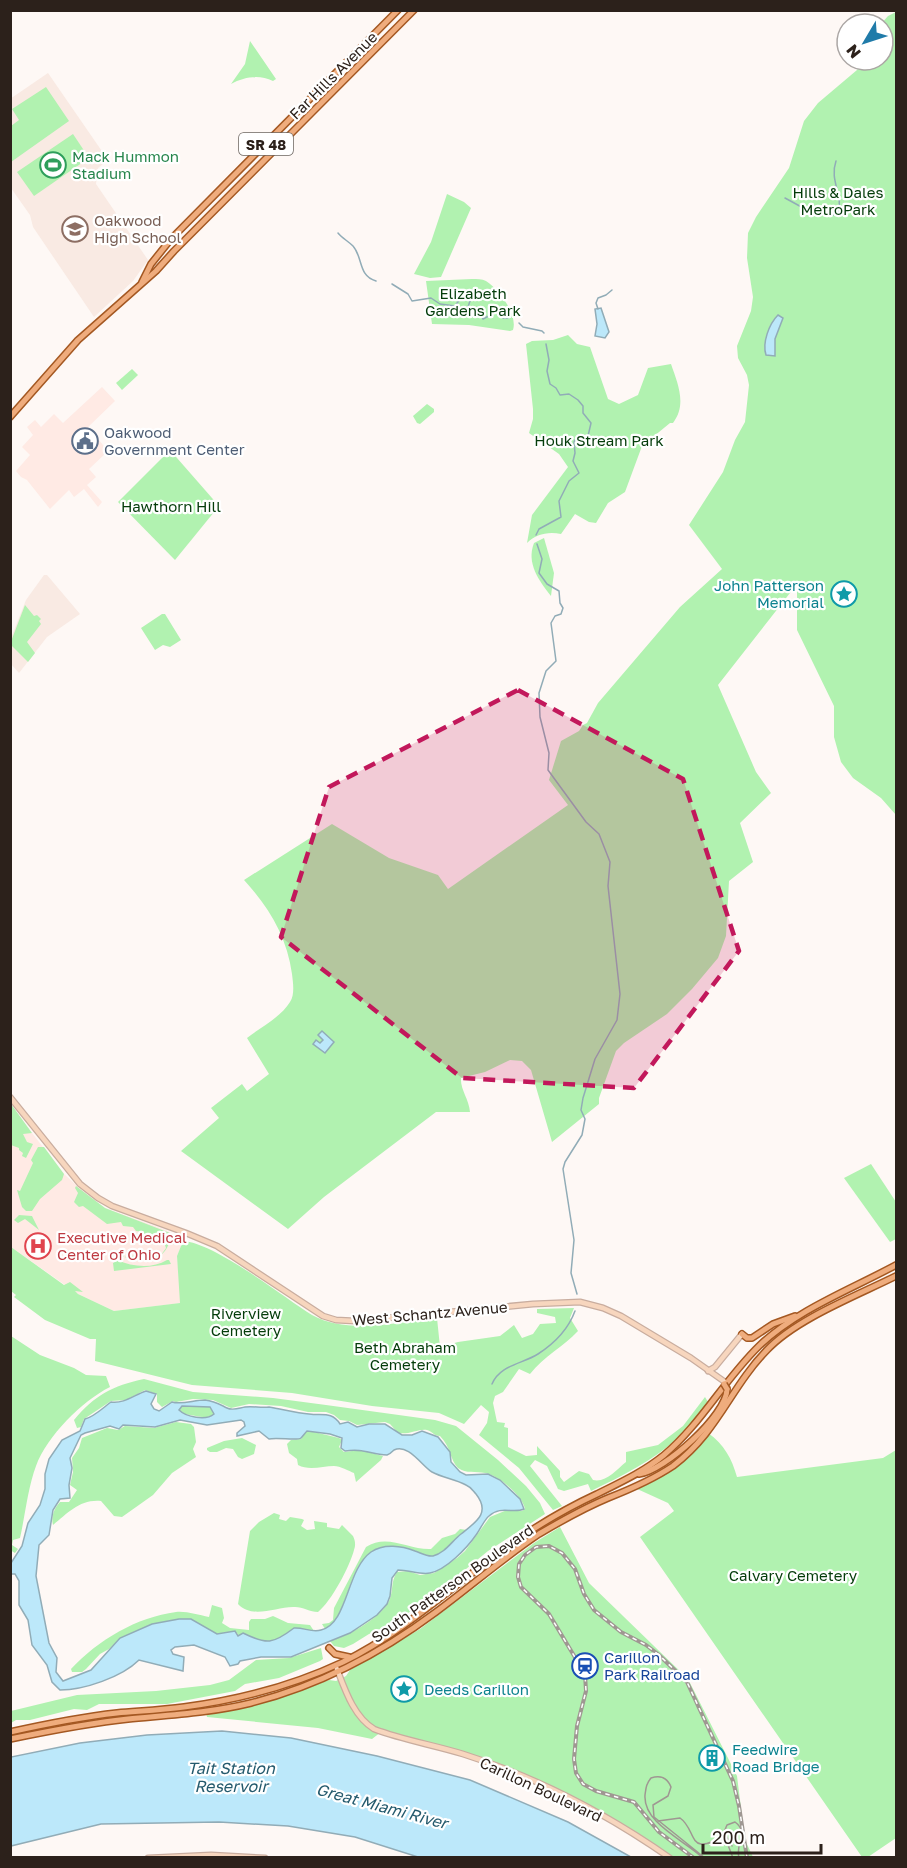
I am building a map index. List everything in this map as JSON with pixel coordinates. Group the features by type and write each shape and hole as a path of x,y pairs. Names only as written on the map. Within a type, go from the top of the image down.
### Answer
{"main road":[{"name":"Far Hills Avenue","path":"141,283 151,264 171,239 398,10"},
{"name":"Far Hills Avenue","path":"10,417 78,340 156,271 414,10"},
{"name":"West Schantz Avenue","path":"10,1097 80,1184 98,1198 112,1206 217,1246 324,1316 336,1320 355,1321 539,1303 580,1302 621,1316 692,1358 725,1384 737,1390"},
{"path":"708,1371 715,1367 742,1334 752,1338 773,1324 800,1314 897,1265"},
{"name":"South Patterson Boulevard","path":"10,1739 105,1721 198,1713 268,1698 396,1639 540,1534 592,1505 645,1483 669,1468 691,1451 708,1433 750,1371 774,1343 809,1320 897,1275"},
{"name":"South Patterson Boulevard","path":"10,1732 97,1716 230,1700 337,1668 398,1629 541,1524 637,1474 679,1441 746,1360 773,1334 800,1314"},
{"path":"637,1474 646,1473 658,1467 683,1449 709,1422 727,1394 725,1384"},
{"path":"329,1648 335,1654 351,1658"},
{"name":"Carillon Boulevard","path":"337,1668 357,1712 364,1722 374,1729 463,1754 526,1778 602,1816 670,1857"},
{"path":"148,1857 195,1855 265,1857"}],"highlighted area":[{"path":"518,690 683,779 739,951 634,1088 462,1078 281,937 329,787"}],"shaded area":[{"path":"48,73 108,160 98,168 96,184 148,260 133,281 94,317 33,227 30,215 11,188 10,99"},
{"path":"102,387 115,401 88,427 108,451 89,469 96,477 87,485 102,502 98,507 84,489 74,497 69,490 50,509 27,480 16,471 30,455 22,447 33,435 27,427 35,420 41,427 54,414 63,423"},
{"path":"44,575 47,575 80,614 47,637 19,673 11,664 11,638 26,600"},
{"path":"10,1123 23,1133 32,1133 64,1174 105,1208 166,1230 183,1241 177,1256 181,1303 114,1311 78,1294 11,1247"}],"green space":[{"name":"Hills & Dales MetroPark","path":"895,12 896,815 881,798 853,778 841,762 834,737 834,706 797,630 797,584 718,685 756,772 771,793 740,823 753,862 729,881 726,936 718,958 667,1014 616,1051 599,1098 599,1104 552,1142 531,1070 522,1061 510,1060 485,1072 461,1078 470,1112 436,1112 324,1197 288,1229 181,1151 219,1118 211,1108 242,1084 247,1091 269,1074 247,1038 281,1012 293,996 290,960 276,923 244,880 332,824 389,858 438,875 448,889 568,805 549,780 561,741 579,731 587,723 598,703 680,607 722,569 689,525 723,472 735,440 745,422 749,385 747,375 738,358 737,346 751,311 753,297 747,258 748,233 789,168 804,121 818,103 855,72 895,72"},
{"path":"250,41 276,79 273,81 252,77 231,84 245,64"},
{"path":"46,87 69,121 11,162 11,126 19,120 12,109"},
{"name":"Mack Hummon Stadium","path":"73,134 89,158 34,196 17,172"},
{"path":"447,194 471,208 441,277 430,278 414,274 431,242"},
{"name":"Elizabeth Gardens Park","path":"472,279 486,281 502,296 513,317 513,330 432,324 426,281"},
{"name":"Houk Stream Park","path":"568,335 577,344 590,347 608,399 619,404 638,395 648,368 671,364 680,394 680,409 673,423 642,446 625,492 608,503 596,523 589,522 575,514 561,534 542,534 527,543 532,515 568,467 559,454 529,433 533,409 526,344"},
{"path":"132,369 138,375 122,390 116,383"},
{"path":"427,404 434,409 434,412 420,424 417,423 413,416"},
{"name":"Hawthorn Hill","path":"170,450 219,506 175,560 118,502"},
{"path":"544,538 554,573 551,596 538,578 532,558 534,543"},
{"path":"25,605 34,616 37,615 41,619 39,621 41,624 27,642 35,653 28,662 10,644"},
{"path":"165,614 181,640 170,647 163,645 155,650 141,628"},
{"path":"11,1104 32,1133 23,1134 27,1142 33,1144 26,1158 22,1156 23,1153 19,1148 11,1145"},
{"path":"38,1147 44,1147 64,1174 62,1180 40,1199 32,1211 26,1211 22,1207 17,1190 20,1191"},
{"path":"871,1164 896,1202 896,1239 890,1242 844,1178"},
{"path":"76,1186 105,1208 170,1233 169,1243 165,1251 162,1253 166,1248 163,1239 147,1241 143,1232 136,1231 133,1227 123,1226 121,1222 107,1224 83,1206 79,1207 74,1202 78,1193"},
{"path":"19,1215 32,1216 39,1230 25,1219 18,1223 14,1220"},
{"path":"183,1241 196,1244 230,1260 312,1315 326,1321 373,1326 437,1318 440,1347 500,1336 514,1325 522,1338 533,1334 540,1324 556,1323 555,1317 537,1313 537,1309 574,1308 570,1318 578,1331 530,1374 519,1369 503,1392 495,1396 493,1403 497,1422 505,1423 504,1427 508,1428 508,1447 526,1456 537,1455 537,1446 560,1471 560,1477 564,1482 579,1471 589,1474 593,1480 607,1478 626,1462 626,1452 658,1445 683,1426 705,1397 708,1402 682,1434 658,1454 591,1491 588,1484 564,1491 558,1489 547,1466 535,1460 530,1466 562,1506 553,1510 519,1468 479,1435 487,1423 489,1412 481,1405 464,1424 439,1413 372,1406 292,1393 192,1385 95,1361 96,1339 90,1339 45,1320 14,1297 16,1295 11,1291 11,1247 64,1285 70,1282 83,1292 75,1291 78,1294 114,1311 180,1303 177,1256"},
{"path":"160,1252 161,1254 152,1259 143,1260 125,1257"},
{"path":"117,1260 142,1266 155,1265 167,1260 171,1264 114,1271 113,1263"},
{"path":"11,1336 40,1355 86,1375 106,1376 110,1387 77,1410 48,1443 41,1455 31,1483 20,1538 13,1540 12,1545 18,1549 15,1553 10,1550"},
{"path":"144,1379 193,1392 273,1398 435,1420 456,1426 526,1486 540,1503 545,1514 488,1551 433,1596 392,1624 344,1648 334,1646 330,1641 362,1626 383,1609 390,1599 393,1580 397,1572 408,1571 420,1575 434,1573 465,1551 490,1517 507,1510 522,1511 525,1509 520,1498 509,1487 490,1475 458,1468 444,1440 429,1431 398,1433 385,1422 357,1425 340,1420 326,1412 308,1412 281,1406 249,1404 231,1408 213,1400 193,1399 173,1401 162,1407 157,1402 157,1394 145,1390 126,1400 111,1401 84,1419 81,1427 77,1428 74,1420 97,1398 113,1388"},
{"path":"182,1406 210,1407 214,1414 208,1418 184,1414 179,1411"},
{"path":"176,1422 191,1424 194,1427 196,1442 193,1449 196,1457 172,1473 153,1495 122,1517 114,1516 101,1501 87,1502 53,1525 56,1507 60,1502 69,1502 77,1490 70,1485 73,1472 72,1458 82,1438 107,1428 118,1430 125,1426 154,1428"},
{"path":"306,1432 339,1438 342,1440 339,1447 344,1452 360,1450 383,1456 356,1482 354,1473 339,1467 302,1467 289,1453 287,1444 291,1440 301,1439"},
{"name":"Calvary Cemetery","path":"708,1433 727,1452 737,1477 883,1458 896,1450 896,1838 868,1857 862,1857 640,1537 674,1511 668,1503 635,1488 657,1477"},
{"path":"242,1438 256,1445 254,1454 242,1459 233,1449 226,1448 217,1452 207,1450 224,1441"},
{"path":"274,1513 280,1515 279,1519 286,1521 290,1517 304,1520 301,1526 307,1530 315,1529 314,1521 327,1523 327,1527 339,1529 342,1525 354,1538 355,1548 344,1574 329,1600 318,1612 288,1607 258,1612 244,1609 238,1604 250,1531"},
{"path":"560,1527 589,1583 688,1679 737,1776 745,1840 753,1857 670,1857 567,1797 484,1761 381,1732 372,1739 318,1728 207,1717 206,1713 277,1699 346,1676 350,1670 420,1629 534,1543"},
{"path":"460,1529 467,1530 442,1552 431,1557 395,1546 375,1550 365,1558 357,1570 340,1611 334,1622 325,1629 322,1624 333,1620 334,1608 366,1547 374,1543 390,1542 431,1549 442,1538 455,1534"},
{"path":"212,1605 222,1608 224,1618 222,1623 230,1628 249,1630 251,1619 265,1619 273,1616 288,1623 310,1625 314,1631 294,1628 281,1638 264,1641 243,1633 239,1636 237,1633 221,1635 213,1633 191,1619 167,1621 147,1626 119,1640 100,1654 82,1672 72,1672 71,1669 93,1649 133,1625 176,1612 209,1617"},
{"path":"321,1648 323,1659 320,1661 279,1678 245,1684 235,1691 167,1704 99,1704 87,1710 74,1709 30,1720 16,1720 11,1723 11,1711 77,1695 156,1691 210,1685 229,1680 256,1660 289,1658"}],"water":[{"path":"601,308 609,332 605,338 595,336 597,324 595,309"},
{"path":"778,315 783,318 775,339 775,356 766,355 767,334"},
{"path":"322,1031 334,1042 325,1053 313,1044 316,1040 320,1043 323,1040 318,1035"},
{"path":"146,1391 156,1394 151,1404 159,1411 172,1402 205,1400 232,1409 269,1407 326,1415 334,1417 340,1424 348,1422 357,1427 385,1424 402,1435 412,1435 422,1431 438,1437 450,1452 451,1462 460,1472 466,1475 488,1474 500,1480 520,1499 524,1509 502,1510 493,1513 462,1552 443,1568 430,1573 398,1570 392,1578 387,1604 377,1615 350,1633 291,1657 261,1657 240,1661 230,1666 225,1657 194,1645 175,1647 171,1650 173,1654 184,1657 183,1671 139,1660 113,1677 80,1688 60,1690 52,1682 47,1665 32,1645 28,1620 19,1605 19,1581 15,1574 11,1574 11,1563 22,1546 28,1523 40,1505 45,1489 45,1474 49,1459 62,1440 80,1431 85,1419 111,1402 125,1400","holes":["182,1406 210,1407 214,1414 201,1418 191,1416 179,1410","180,1420 207,1425 241,1420 245,1426 237,1433 237,1436 259,1431 269,1439 299,1439 307,1431 330,1434 342,1438 341,1448 345,1451 387,1455 394,1450 404,1450 410,1452 432,1472 469,1487 480,1501 482,1512 480,1517 445,1550 433,1556 393,1546 382,1547 371,1552 356,1571 337,1618 330,1626 321,1630 294,1628 275,1640 264,1641 243,1633 238,1636 235,1631 217,1634 191,1619 152,1624 120,1638 91,1670 63,1681 56,1672 57,1658 49,1643 36,1576 39,1545 49,1535 53,1510 60,1499 70,1498 69,1485 72,1468 70,1458 81,1435 85,1433 110,1426 119,1429 123,1425 155,1427"]},
{"name":"Tait Station Reservoir","path":"222,1731 291,1738 377,1756 470,1780 568,1822 631,1857 418,1857 355,1837 288,1826 219,1822 101,1824 11,1846 11,1757 80,1743 147,1735"}],"waterway":[{"path":"785,198 807,210 838,214 839,201 834,175 836,161"},
{"path":"338,233 356,250 366,275 376,281"},
{"path":"392,284 408,294 412,301 431,298 440,304 455,306 460,299 467,296 471,298 468,313 478,309 481,310 483,319 496,312 503,318 508,318"},
{"path":"598,309 596,303 598,298 612,290"},
{"path":"519,323 523,327 544,333"},
{"path":"536,535 539,529 561,517 559,501 569,481 579,473 573,461 574,442 577,437 588,436 591,423 583,413 583,406 578,400 569,394 560,395 550,384 546,344"},
{"path":"537,544 542,559 539,573 547,584 559,591 563,608 561,614 555,616 551,623 556,661 546,671 539,693 540,717 549,753 548,770 586,822 599,834 610,862 608,886 620,994 617,1020 595,1059 583,1098 581,1110 585,1119 582,1135 563,1169 574,1240 571,1273 577,1294"},
{"path":"492,1384 500,1373 538,1354 550,1345 565,1330 575,1311"}],"tram line":[{"path":"703,1858 666,1830 651,1814 646,1805 645,1795 651,1778 663,1778 671,1787 668,1796 653,1805 654,1817 705,1858"},
{"path":"658,1821 680,1818 687,1825 695,1841 706,1844 721,1839 728,1845 733,1858"},
{"path":"732,1846 724,1832 727,1825 735,1822 741,1830 739,1858"}],"railway":[{"path":"694,1858 659,1832 634,1802 596,1791 583,1784 576,1773 574,1759 577,1726 586,1691 585,1674 549,1614 521,1587 518,1577 519,1564 525,1555 536,1547 549,1546 562,1553 575,1569 584,1594 594,1610 621,1632 646,1645 659,1655 687,1682 733,1781 747,1858"}],"place":[{"name":"Mack Hummon Stadium","path":"53,165"},
{"name":"Oakwood High School","path":"75,229"},
{"name":"Oakwood Government Center","path":"85,441"},
{"name":"John Patterson Memorial","path":"844,594"},
{"name":"Executive Medical Center of Ohio","path":"38,1246"},
{"name":"Carillon Park Railroad","path":"585,1666"},
{"name":"Deeds Carillon","path":"404,1689"},
{"name":"Feedwire Road Bridge","path":"712,1758"}],"park label":[{"name":"Riverview Cemetery","path":"246,1322"},
{"name":"Beth Abraham Cemetery","path":"405,1356"}],"water label":[{"name":"Great Miami River","path":"382,1806"}]}
